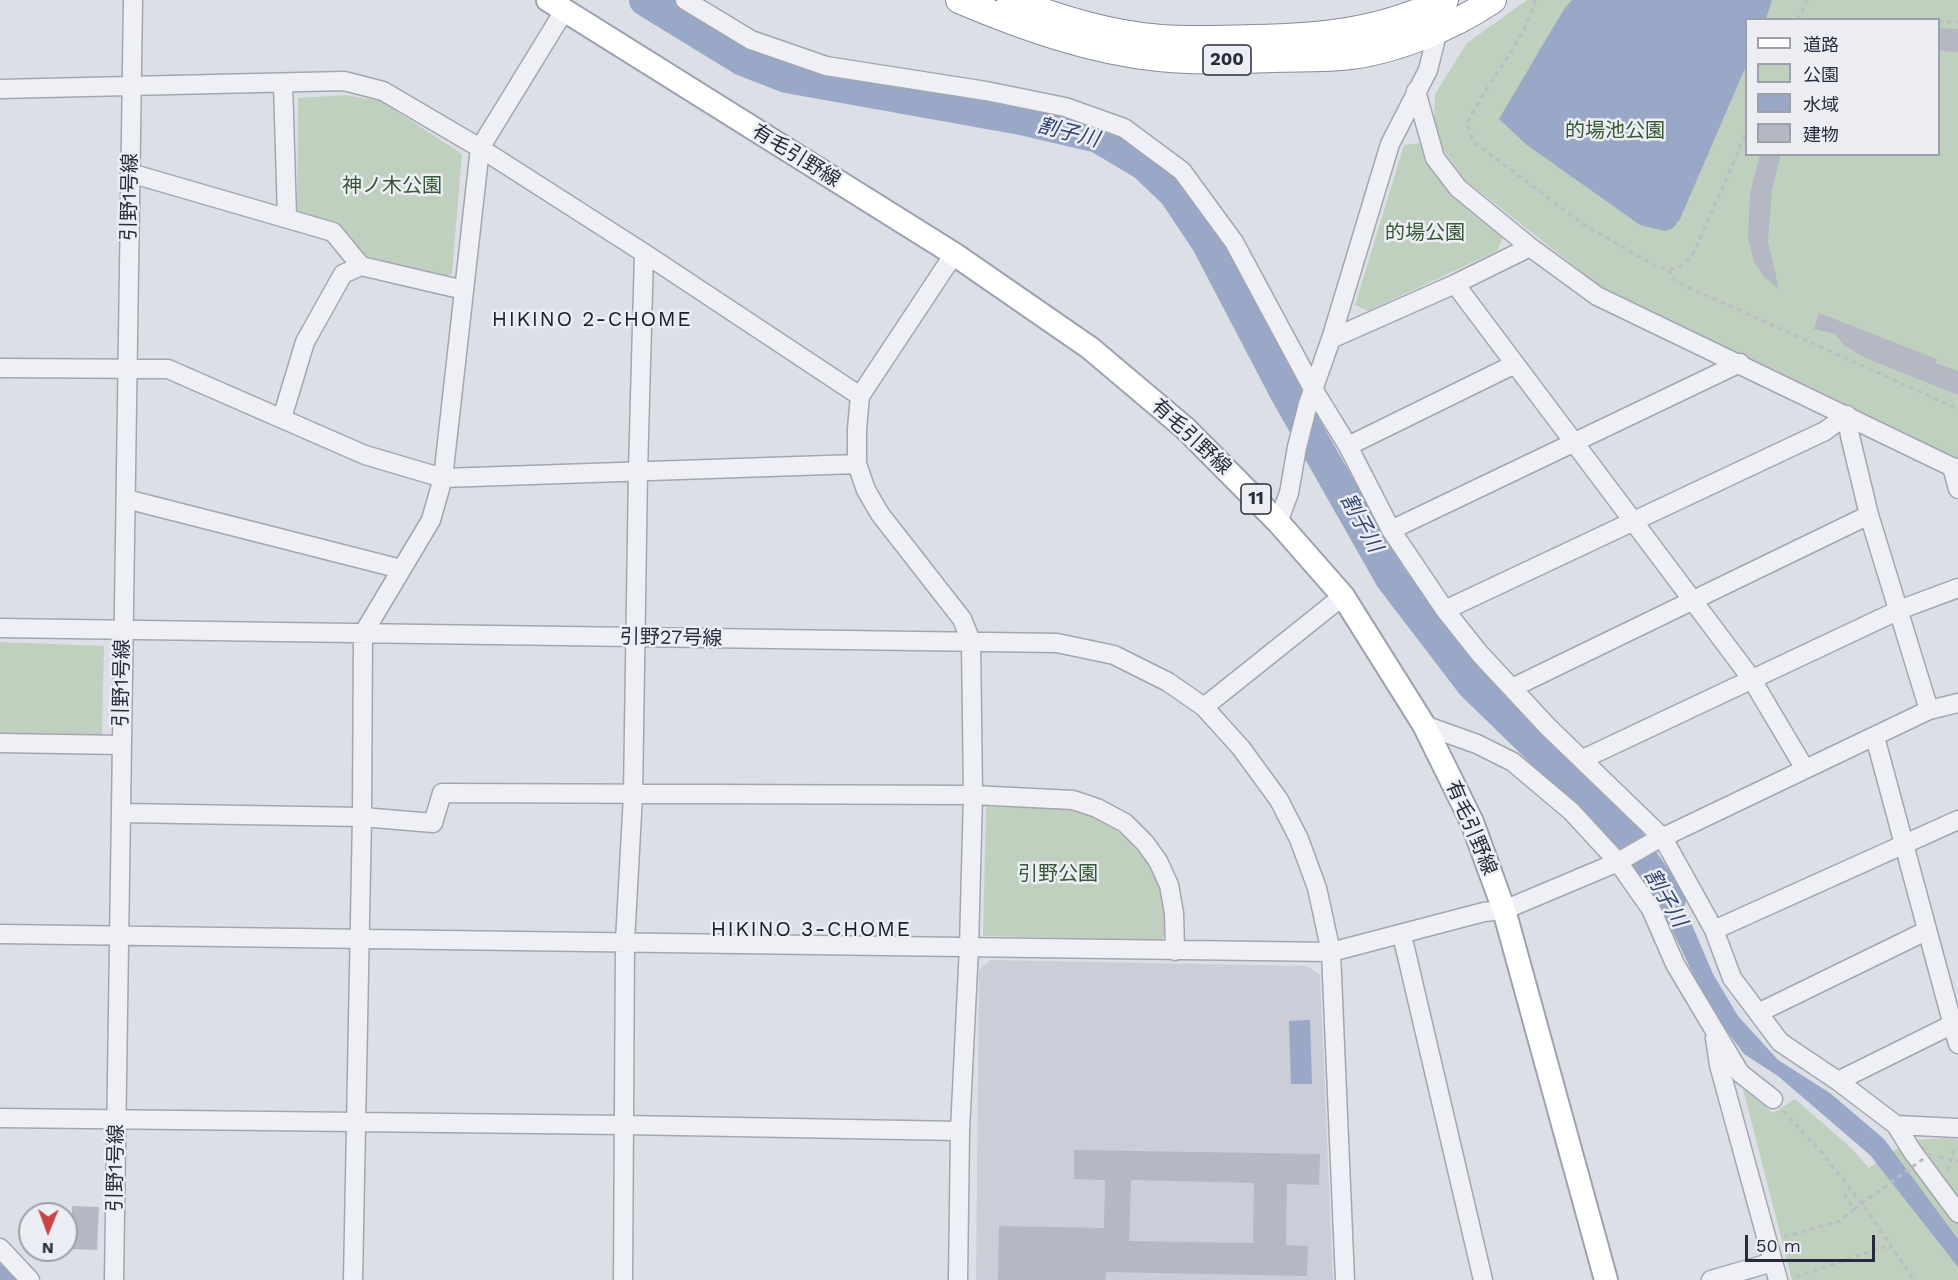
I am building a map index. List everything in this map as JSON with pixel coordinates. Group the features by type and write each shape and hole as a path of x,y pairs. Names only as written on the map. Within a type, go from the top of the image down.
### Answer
{"highway":[{"name":"200","path":"959,0 1014,23 1093,46 1159,58 1219,60 1342,57 1381,50 1437,13"},
{"name":"200","path":"1023,2 1061,18 1106,29 1160,38 1192,39 1327,35 1437,13 1480,9 1493,0"}],"main road":[{"name":"有毛引野線","path":"556,5 954,254 1090,348 1186,429 1278,522 1344,596 1424,725 1472,822 1504,910 1606,1280"}],"street":[{"name":"引野1号線","path":"114,1280 123,813 121,745 133,0"},
{"path":"685,0 751,40 826,66 986,91 1054,105 1124,128 1182,171 1234,243 1311,397 1348,446 1391,530 1445,610 1480,654 1548,727 1583,759 1657,840 1714,930 1732,978 1780,1042 1838,1081 1896,1125 1912,1151 1958,1213"},
{"path":"353,1280 362,817 363,634 431,520 443,478 480,148 556,5"},
{"path":"1278,522 1289,493 1297,447 1311,397 1331,339 1390,144 1428,70 1437,13"},
{"path":"0,89 344,81 383,91 480,148 860,396"},
{"path":"284,83 287,217"},
{"path":"1416,91 1435,158 1458,188 1530,247 1597,296 1955,467 1958,489"},
{"path":"130,173 333,232 361,266"},
{"path":"1331,339 1455,284 1530,247"},
{"path":"623,1280 626,942 633,795 644,253"},
{"path":"954,254 860,396 857,464 866,490 880,514 962,619 971,641 973,795 969,947 960,1131 958,1280"},
{"path":"282,418 305,342 343,274 361,266 464,290"},
{"path":"1455,284 1751,678 1805,769"},
{"path":"1391,530 1740,363"},
{"path":"1348,446 1515,364"},
{"path":"0,368 168,369 365,454 443,478 857,464"},
{"path":"1847,415 1869,515 1929,710"},
{"path":"1445,610 1825,431 1847,415"},
{"path":"126,499 401,569"},
{"path":"1512,688 1869,515"},
{"path":"1583,759 1899,610 1958,588"},
{"path":"1204,707 1344,596"},
{"name":"引野27号線","path":"0,628 1057,643 1114,655 1168,682 1204,707 1241,748 1279,800 1299,839 1317,888 1331,952 1345,1280"},
{"path":"0,934 1331,952 1484,912 1504,910 1618,862 1657,840 1875,738 1929,710 1958,703"},
{"path":"1424,725 1477,744 1513,762 1570,811 1618,862 1651,909 1675,964 1740,1073 1773,1099"},
{"path":"1875,738 1958,1044"},
{"path":"0,743 121,745"},
{"path":"123,813 362,817 433,823 442,794 973,795 1073,800 1097,808 1125,823 1145,843 1158,861 1169,885 1174,913 1175,951"},
{"path":"1714,930 1958,820"},
{"path":"1758,1013 1926,931"},
{"path":"1402,935 1484,1280"},
{"path":"1838,1081 1951,1025"},
{"path":"1711,1280 1782,1273 1768,1242 1719,1065 1713,1030"},
{"path":"0,1119 960,1131"},
{"path":"1896,1125 1958,1128"},
{"path":"0,1248 30,1280"}],"path":[{"path":"1535,0 1532,12 1517,41 1474,108 1467,125 1474,142 1583,224 1647,262 1668,270 1676,281 1958,409"},
{"path":"1799,18 1807,0"},
{"path":"1940,22 1958,22"},
{"path":"1668,270 1684,266 1694,252 1745,136"},
{"path":"1773,1099 1823,1154 1866,1209 1914,1280"},
{"path":"1768,1242 1840,1221 1866,1199 1930,1154"},
{"path":"1951,1160 1958,1161"},
{"path":"1851,1191 1845,1196 1854,1209"},
{"path":"1782,1273 1890,1245"}],"shaded area":[{"path":"990,960 1307,966 1320,975 1333,1280 976,1280 979,970"}],"green space":[{"name":"的場池公園","path":"1527,0 1958,0 1958,461 1606,291 1465,180 1440,145 1434,121 1435,94 1467,43"},
{"name":"神ノ木公園","path":"345,95 381,101 462,154 452,273 445,279 373,260 358,250 337,224 297,212 298,98"},
{"name":"的場公園","path":"1419,143 1433,173 1468,209 1503,238 1497,251 1368,311 1355,305 1404,145"},
{"path":"0,642 104,646 102,735 0,734"},
{"name":"引野公園","path":"986,806 1063,808 1087,813 1108,824 1129,842 1154,873 1164,902 1166,934 1161,940 983,936"},
{"path":"1743,1089 1773,1113 1795,1099 1850,1147 1869,1168 1910,1140 1948,1138 1958,1140 1958,1280 1792,1280"}],"water":[{"path":"1572,0 1772,0 1766,18 1745,18 1745,68 1680,219 1673,228 1665,231 1640,225 1527,145 1499,119 1564,9"},
{"path":"1656,859 1683,904 1713,974 1738,1016 1778,1060 1830,1093 1884,1139 1958,1239 1958,1267 1870,1155 1778,1076 1744,1054 1709,1007 1658,901 1634,868"},
{"path":"1310,1020 1312,1084 1291,1084 1289,1021"}],"building":[{"path":"1940,28 1958,29 1958,52 1940,51"},
{"path":"1759,156 1780,156 1772,190 1768,241 1779,289 1764,277 1754,262 1748,239 1750,193"},
{"path":"1819,313 1937,359 1935,363 1958,371 1958,395 1863,357 1844,345 1835,334 1814,329"},
{"path":"1074,1150 1320,1154 1319,1185 1287,1184 1286,1245 1308,1246 1307,1276 1106,1272 1105,1280 998,1280 999,1226 1104,1228 1105,1180 1074,1179","holes":["1131,1180 1254,1183 1253,1243 1129,1241"]},
{"path":"78,1206 99,1207 97,1250 78,1249"}],"waterway":[{"name":"割子川","path":"645,0 743,60 787,77 1021,119 1098,137 1145,165 1175,194 1207,242 1286,393 1391,578 1472,684 1619,827 1670,899"},
{"path":"0,1269 10,1280"}],"district":[{"name":"HIKINO 2-CHOME","path":"592,320"},
{"name":"HIKINO 3-CHOME","path":"811,930"}]}
